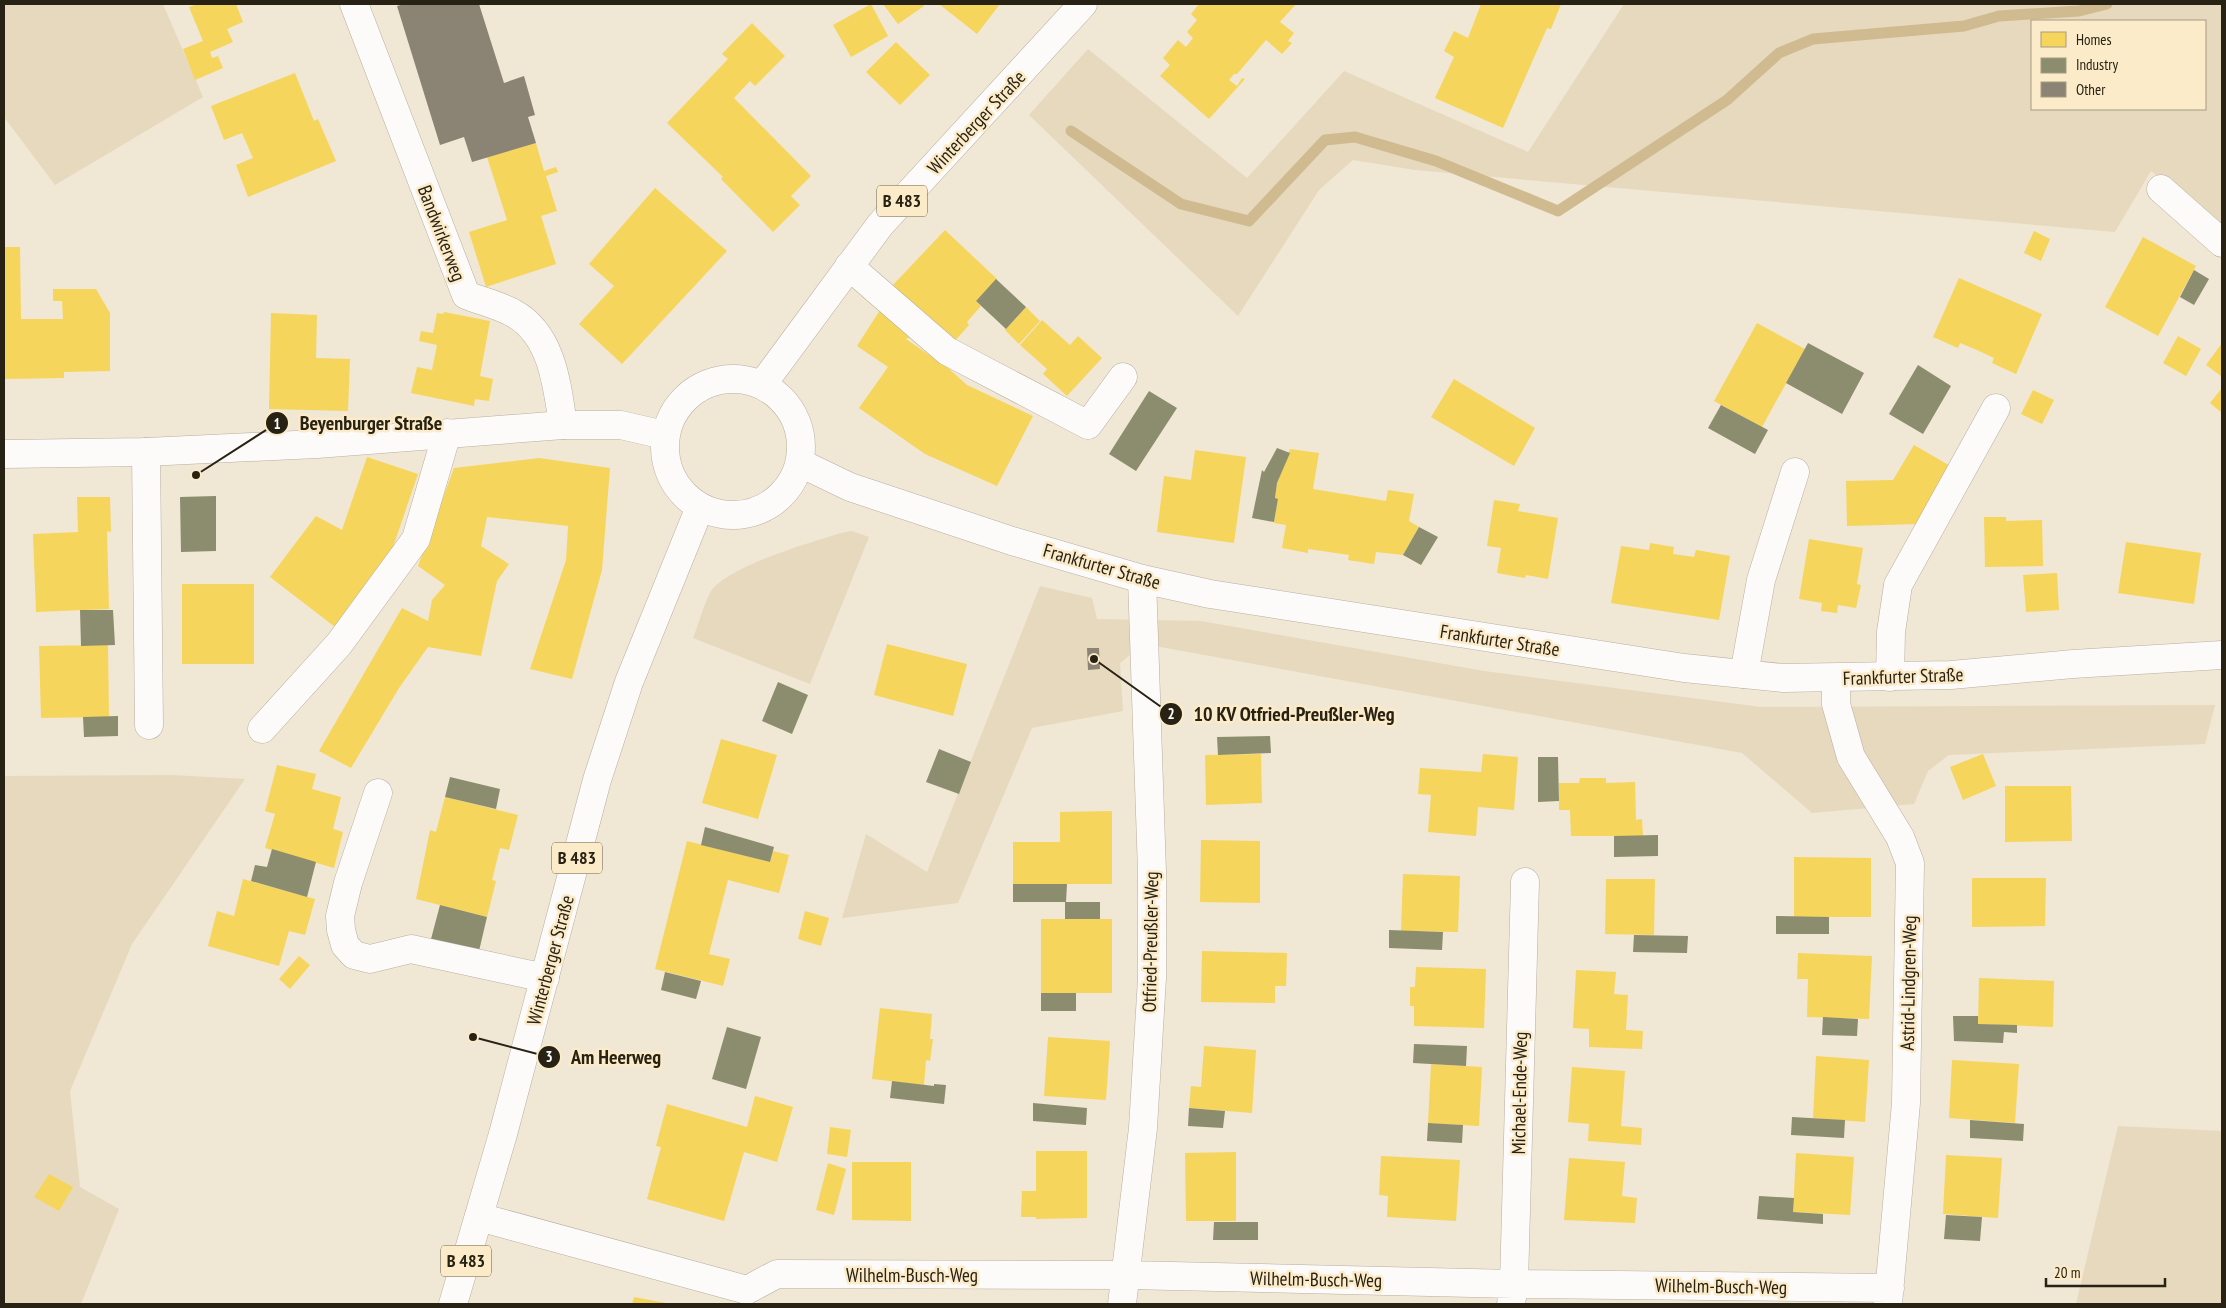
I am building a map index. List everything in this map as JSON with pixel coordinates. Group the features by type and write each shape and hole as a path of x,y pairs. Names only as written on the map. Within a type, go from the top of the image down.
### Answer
{"main road":[{"name":"Bandwirkerweg","path":"354,4 466,295 512,312 532,326 545,345 559,397 563,425"},
{"name":"Winterberger Straße","path":"762,385 880,225 1083,4"},
{"path":"2161,189 2222,243"},
{"path":"849,266 947,351 1088,425 1123,377"},
{"path":"724,379 743,379 762,385 781,398 795,417 801,439 800,462 792,482 779,499 761,510 740,516 719,515 700,507 682,493 669,473 664,450 664,435 676,409 689,395 705,384 724,379"},
{"path":"1890,677 1891,632 1898,585 1996,408"},
{"path":"4,454 146,452 317,444 563,425 621,425 664,435"},
{"path":"262,730 340,644 416,539 447,434"},
{"path":"146,452 149,725"},
{"name":"Frankfurter Straße","path":"800,462 850,487 1012,541 1142,579 1210,594 1684,668 1783,678 1890,677 1951,675 2073,664 2222,655"},
{"path":"1744,674 1761,580 1795,472"},
{"name":"Winterberger Straße","path":"453,1304 480,1217 597,780 629,682 700,507"},
{"name":"Otfried-Preußler-Weg","path":"1122,1304 1143,1128 1152,978 1152,872 1142,579"},
{"name":"Astrid-Lindgren-Weg","path":"1836,678 1836,704 1851,757 1900,837 1910,863 1906,1103 1889,1296"},
{"path":"378,793 348,883 340,916 345,945 354,955 370,958 411,949 545,978"},
{"name":"Michael-Ende-Weg","path":"1513,1294 1525,882"},
{"path":"480,1217 745,1297"},
{"name":"Wilhelm-Busch-Weg","path":"745,1297 777,1274 1127,1274 1513,1294 1889,1296"}],"shaded area":[{"path":"4,4 163,4 203,97 55,185 4,117"},
{"path":"1624,4 2222,4 2222,230 2151,171 2115,232 1415,170 1353,160 1319,190 1238,316 1029,115 1088,49 1247,178 1344,71 1528,152"},
{"path":"852,531 869,537 810,684 693,638 709,595 721,581 735,572 772,556"},
{"path":"1040,586 1092,598 1097,619 1201,621 1484,671 1761,707 2215,705 2205,744 1949,755 1928,771 1914,804 1812,813 1742,753 1144,644 1120,663 1123,711 1032,728 958,903 842,918 866,834 927,872"},
{"path":"172,775 245,779 132,944 70,1091 80,1187 119,1209 81,1304 4,1304 4,776"},
{"path":"2118,1126 2222,1131 2222,1304 2076,1304"}],"building: Homes":[{"path":"198,4 236,4 243,22 227,29 233,42 210,52 212,58 218,56 223,68 195,80 183,49 203,41 189,7"},
{"path":"871,4 888,36 851,57 833,25"},
{"path":"883,4 922,4 924,6 898,24"},
{"path":"939,4 1000,4 977,34"},
{"path":"1199,4 1296,4 1280,22 1294,33 1288,41 1292,43 1282,54 1266,40 1237,74 1234,74 1229,80 1237,86 1242,78 1245,79 1209,119 1160,76 1170,65 1163,58 1178,40 1186,47 1193,38 1187,32 1197,20 1191,14"},
{"path":"1481,4 1561,4 1551,29 1547,28 1503,128 1435,98 1454,57 1444,51 1454,31 1468,38"},
{"path":"752,23 785,56 755,86 750,81 734,98 811,176 791,196 800,205 773,232 721,179 723,177 667,123 728,59 722,54"},
{"path":"896,42 930,75 900,105 866,72"},
{"path":"295,73 314,121 318,119 336,161 248,197 236,165 253,158 242,133 224,140 211,106"},
{"path":"536,143 544,171 556,167 558,172 546,176 557,211 541,216 556,264 486,287 469,232 507,220 487,157"},
{"path":"655,188 727,251 622,364 579,324 614,286 589,264"},
{"path":"945,230 997,279 976,301 981,306 967,322 969,325 953,343 893,285"},
{"path":"2034,231 2050,239 2041,261 2024,253"},
{"path":"2143,237 2196,266 2158,336 2105,307"},
{"path":"4,247 20,247 21,319 63,319 62,301 53,301 53,289 96,289 110,313 110,371 64,372 64,378 4,379"},
{"path":"1959,278 2042,314 2016,374 1992,363 1994,358 1977,350 1960,343 1958,348 1933,337"},
{"path":"882,307 914,335 906,339 948,368 967,385 1033,416 997,486 925,454 859,408 888,367 857,346"},
{"path":"1026,307 1040,321 1019,344 1005,330"},
{"path":"444,312 490,321 480,376 493,379 489,401 475,399 474,406 411,393 417,367 432,370 437,345 419,341 421,331 433,333 437,313 443,314"},
{"path":"271,313 317,315 316,358 350,359 348,411 269,409"},
{"path":"1042,320 1070,345 1078,336 1102,358 1067,396 1043,374 1047,369 1020,345"},
{"path":"1757,323 1805,349 1762,427 1714,401"},
{"path":"2178,336 2201,349 2186,376 2163,363"},
{"path":"2222,343 2222,375 2221,376 2206,365"},
{"path":"1454,379 1535,428 1514,466 1431,417"},
{"path":"2222,388 2222,413 2210,403"},
{"path":"2033,390 2054,400 2042,424 2021,414"},
{"path":"1914,445 1952,467 1919,524 1847,526 1846,481 1893,480"},
{"path":"1290,449 1319,453 1313,489 1386,501 1388,490 1414,494 1409,521 1419,527 1403,555 1376,552 1374,564 1348,560 1349,555 1308,549 1308,553 1282,548 1286,525 1274,523 1278,499 1275,498 1277,483"},
{"path":"1195,450 1246,457 1234,543 1157,532 1164,476 1191,480"},
{"path":"367,457 418,474 393,547 339,630 270,577 316,516 342,530"},
{"path":"539,458 610,468 602,570 572,679 530,669 566,560 568,526 487,517 481,546 509,564 497,581 481,656 428,647 399,688 351,768 319,751 402,608 428,621 432,600 445,585 418,566 454,468"},
{"path":"77,497 110,497 111,532 107,531 109,609 36,612 33,534 78,532"},
{"path":"1494,500 1520,504 1518,511 1558,518 1548,579 1526,575 1525,578 1497,573 1501,548 1487,546"},
{"path":"1984,517 2006,517 2006,521 2042,520 2043,566 1985,567"},
{"path":"1809,539 1863,548 1857,584 1861,585 1856,608 1838,605 1837,613 1821,611 1822,603 1799,599"},
{"path":"2126,542 2201,553 2194,604 2118,593"},
{"path":"1650,543 1674,547 1673,554 1694,557 1696,550 1730,556 1719,620 1611,603 1621,546 1649,550"},
{"path":"2057,573 2059,610 2026,612 2023,575"},
{"path":"182,584 254,584 254,664 182,664"},
{"path":"887,644 967,664 953,716 874,695"},
{"path":"108,645 109,717 41,718 39,646"},
{"path":"721,739 777,755 758,819 702,803"},
{"path":"1261,754 1262,803 1206,805 1205,755"},
{"path":"1483,754 1518,757 1514,810 1478,807 1476,836 1428,832 1431,795 1418,794 1420,768 1481,772"},
{"path":"1983,754 1996,786 1963,800 1950,767"},
{"path":"277,765 316,774 312,789 341,797 333,829 343,832 334,868 265,848 275,814 265,811"},
{"path":"1580,778 1606,778 1606,783 1635,782 1636,820 1642,819 1643,836 1571,836 1570,810 1559,810 1559,783 1579,783"},
{"path":"2005,786 2071,786 2072,841 2005,842"},
{"path":"445,797 518,815 509,850 500,848 492,880 496,881 487,917 416,899 430,830 436,832"},
{"path":"1112,811 1112,884 1013,884 1013,842 1060,842 1060,812"},
{"path":"1201,840 1260,841 1260,903 1200,902"},
{"path":"687,841 770,862 773,851 789,855 779,893 728,880 709,954 730,959 723,986 655,969"},
{"path":"1794,857 1871,858 1871,917 1794,917"},
{"path":"1403,874 1460,876 1458,932 1401,931"},
{"path":"1972,878 2046,878 2045,926 1972,927"},
{"path":"243,879 315,899 305,935 289,931 279,966 208,946 217,911 234,916"},
{"path":"1606,879 1655,879 1654,935 1605,934"},
{"path":"805,911 829,918 821,946 798,939"},
{"path":"1041,919 1112,919 1112,993 1041,993"},
{"path":"1202,951 1287,953 1286,986 1275,986 1275,1003 1201,1002"},
{"path":"1798,953 1872,956 1869,1019 1807,1017 1808,979 1797,979"},
{"path":"299,956 310,965 290,989 279,979"},
{"path":"1416,967 1486,969 1484,1028 1414,1026 1414,1006 1410,1006 1410,987 1415,987"},
{"path":"1576,970 1616,972 1614,994 1628,995 1626,1030 1643,1031 1642,1049 1589,1047 1589,1029 1573,1028"},
{"path":"1979,978 2054,981 2053,1027 1978,1024"},
{"path":"880,1008 932,1014 930,1039 933,1039 930,1061 926,1060 924,1085 872,1079"},
{"path":"1048,1037 1110,1041 1106,1100 1044,1096"},
{"path":"1204,1046 1256,1050 1252,1113 1189,1108 1191,1086 1201,1087"},
{"path":"1816,1056 1869,1060 1865,1122 1813,1118"},
{"path":"1952,1060 2019,1064 2015,1123 1949,1118"},
{"path":"1431,1064 1482,1067 1479,1126 1428,1123"},
{"path":"1572,1067 1625,1071 1621,1126 1642,1128 1641,1145 1588,1141 1589,1124 1568,1122"},
{"path":"755,1096 793,1107 777,1162 744,1152 724,1221 647,1199 661,1147 656,1146 667,1104 747,1127"},
{"path":"830,1127 851,1130 847,1157 827,1154"},
{"path":"1036,1151 1087,1151 1087,1218 1036,1219 1036,1217 1021,1217 1022,1191 1036,1191"},
{"path":"1236,1152 1236,1221 1186,1221 1185,1153"},
{"path":"1796,1153 1854,1157 1850,1215 1793,1212"},
{"path":"1946,1155 2002,1158 1998,1218 1943,1214"},
{"path":"1381,1156 1460,1160 1456,1221 1387,1217 1388,1196 1379,1195"},
{"path":"1569,1158 1625,1162 1622,1196 1637,1198 1635,1223 1564,1220"},
{"path":"852,1162 911,1162 911,1221 852,1220"},
{"path":"828,1163 846,1169 834,1215 816,1210"},
{"path":"49,1174 73,1187 59,1211 34,1197"},
{"path":"634,1297 666,1303 666,1304 632,1304"}],"building: Industry":[{"path":"2194,270 2209,279 2194,305 2180,297"},
{"path":"996,279 1026,307 1006,329 976,301"},
{"path":"1808,343 1864,373 1842,414 1786,383"},
{"path":"1918,365 1951,386 1923,434 1889,414"},
{"path":"1149,391 1177,408 1136,471 1109,454"},
{"path":"1721,405 1768,430 1755,454 1708,428"},
{"path":"1277,448 1290,453 1277,483 1275,498 1278,499 1274,522 1252,518 1262,470 1264,472"},
{"path":"216,496 216,551 181,552 180,497"},
{"path":"1419,527 1438,537 1421,565 1403,555"},
{"path":"80,610 113,610 115,645 81,646"},
{"path":"778,682 808,695 792,734 762,721"},
{"path":"118,716 118,736 84,737 83,717"},
{"path":"1270,736 1271,753 1218,755 1217,737"},
{"path":"939,749 971,762 959,794 926,782"},
{"path":"1538,757 1558,757 1559,801 1538,802"},
{"path":"450,777 500,789 496,809 445,797"},
{"path":"705,827 774,847 770,862 701,845"},
{"path":"1658,835 1658,856 1614,857 1614,836"},
{"path":"272,849 316,862 307,897 251,881 255,865 267,867"},
{"path":"1013,884 1067,884 1066,902 1100,902 1100,919 1065,919 1065,902 1013,902"},
{"path":"440,905 487,917 479,951 431,939"},
{"path":"1776,916 1829,917 1829,934 1776,934"},
{"path":"1389,930 1443,932 1442,950 1389,948"},
{"path":"1634,935 1688,936 1687,953 1633,952"},
{"path":"665,972 701,981 696,999 661,990"},
{"path":"1041,993 1076,993 1076,1011 1041,1011"},
{"path":"1953,1016 1978,1016 1978,1024 2017,1025 2017,1033 2004,1032 2003,1043 1954,1041"},
{"path":"1823,1017 1858,1019 1857,1036 1822,1035"},
{"path":"727,1027 761,1037 746,1089 712,1079"},
{"path":"1414,1044 1467,1046 1466,1066 1413,1063"},
{"path":"892,1081 934,1086 934,1084 946,1085 944,1104 890,1098"},
{"path":"1033,1103 1087,1108 1086,1125 1033,1121"},
{"path":"1189,1108 1225,1111 1223,1128 1188,1126"},
{"path":"1792,1117 1845,1120 1844,1138 1791,1135"},
{"path":"1970,1120 2024,1124 2023,1141 1970,1138"},
{"path":"1428,1123 1463,1125 1462,1143 1427,1141"},
{"path":"1759,1196 1794,1198 1793,1212 1823,1214 1823,1224 1757,1219"},
{"path":"1946,1215 1982,1217 1980,1241 1944,1239"},
{"path":"1214,1222 1258,1222 1258,1240 1213,1240"}],"building: Other":[{"path":"404,4 479,4 504,83 524,76 535,115 528,117 536,143 472,162 464,137 440,145 397,6"},
{"path":"1087,648 1099,648 1100,669 1088,670"}],"waterway":[{"path":"1071,131 1181,204 1249,221 1325,140 1355,137 1436,161 1558,211 1727,100 1779,53 1813,39 1964,26 1999,16 2079,11 2107,4"}],"place":[{"name":"Beyenburger Straße","path":"196,475"},
{"name":"10 KV Otfried-Preußler-Weg","path":"1094,659"},
{"name":"Am Heerweg","path":"473,1037"}]}
